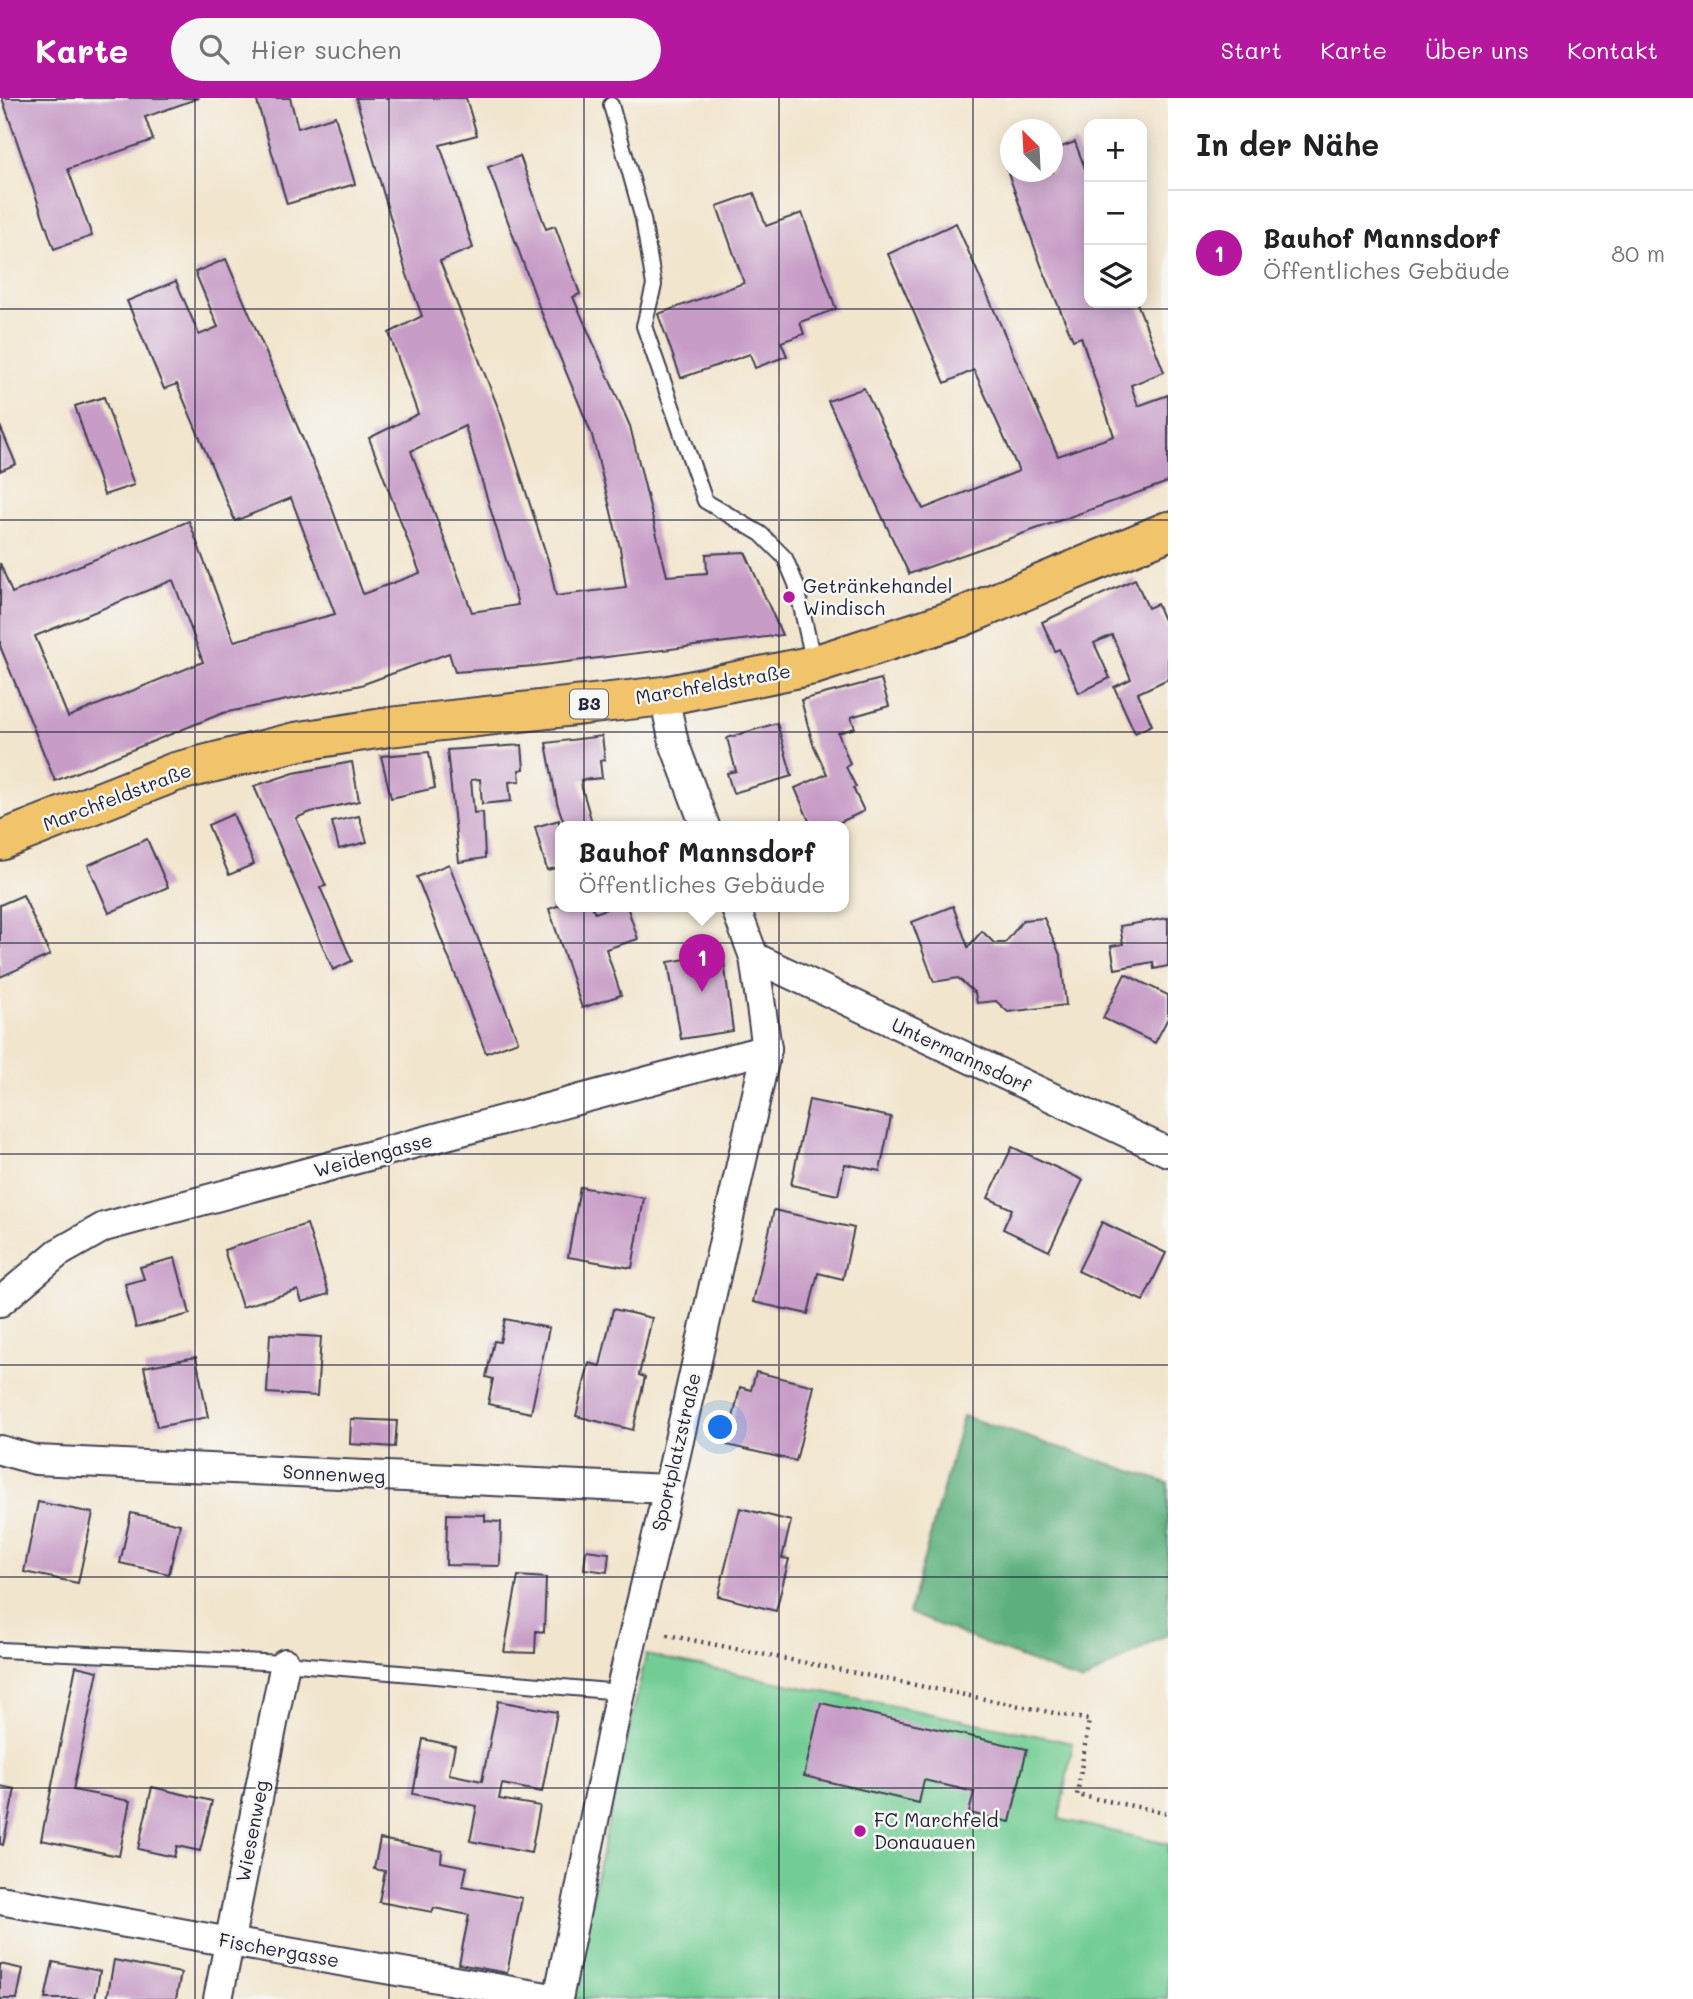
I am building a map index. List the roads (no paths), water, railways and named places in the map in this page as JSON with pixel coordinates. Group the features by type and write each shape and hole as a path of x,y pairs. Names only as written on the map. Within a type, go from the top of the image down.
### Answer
{"main road":[{"name":"Marchfeldstraße","path":"0,841 175,772 295,742 389,727 664,696 814,666 959,618 1168,531"}],"street":[{"path":"664,696 674,743 703,821"},
{"name":"Sportplatzstraße","path":"558,1999 620,1692 768,1049 754,957 737,912"},
{"name":"Untermannsdorf","path":"754,957 1168,1152"},
{"name":"Weidengasse","path":"0,1302 58,1252 104,1227 768,1049"},
{"name":"Sonnenweg","path":"0,1450 36,1460 668,1489"},
{"name":"Wiesenweg","path":"218,1999 285,1662"},
{"name":"Fischergasse","path":"0,1900 558,1999"}],"lane":[{"path":"611,106 643,219 654,285 644,326 705,501 761,534 785,558 796,584 814,666"},
{"path":"0,1650 285,1662 620,1692"}],"place":[{"name":"Getränkehandel Windisch","path":"789,597"},
{"name":"Bauhof Mannsdorf","path":"702,992"},
{"name":"FC Marchfeld Donauauen","path":"860,1831"}]}
